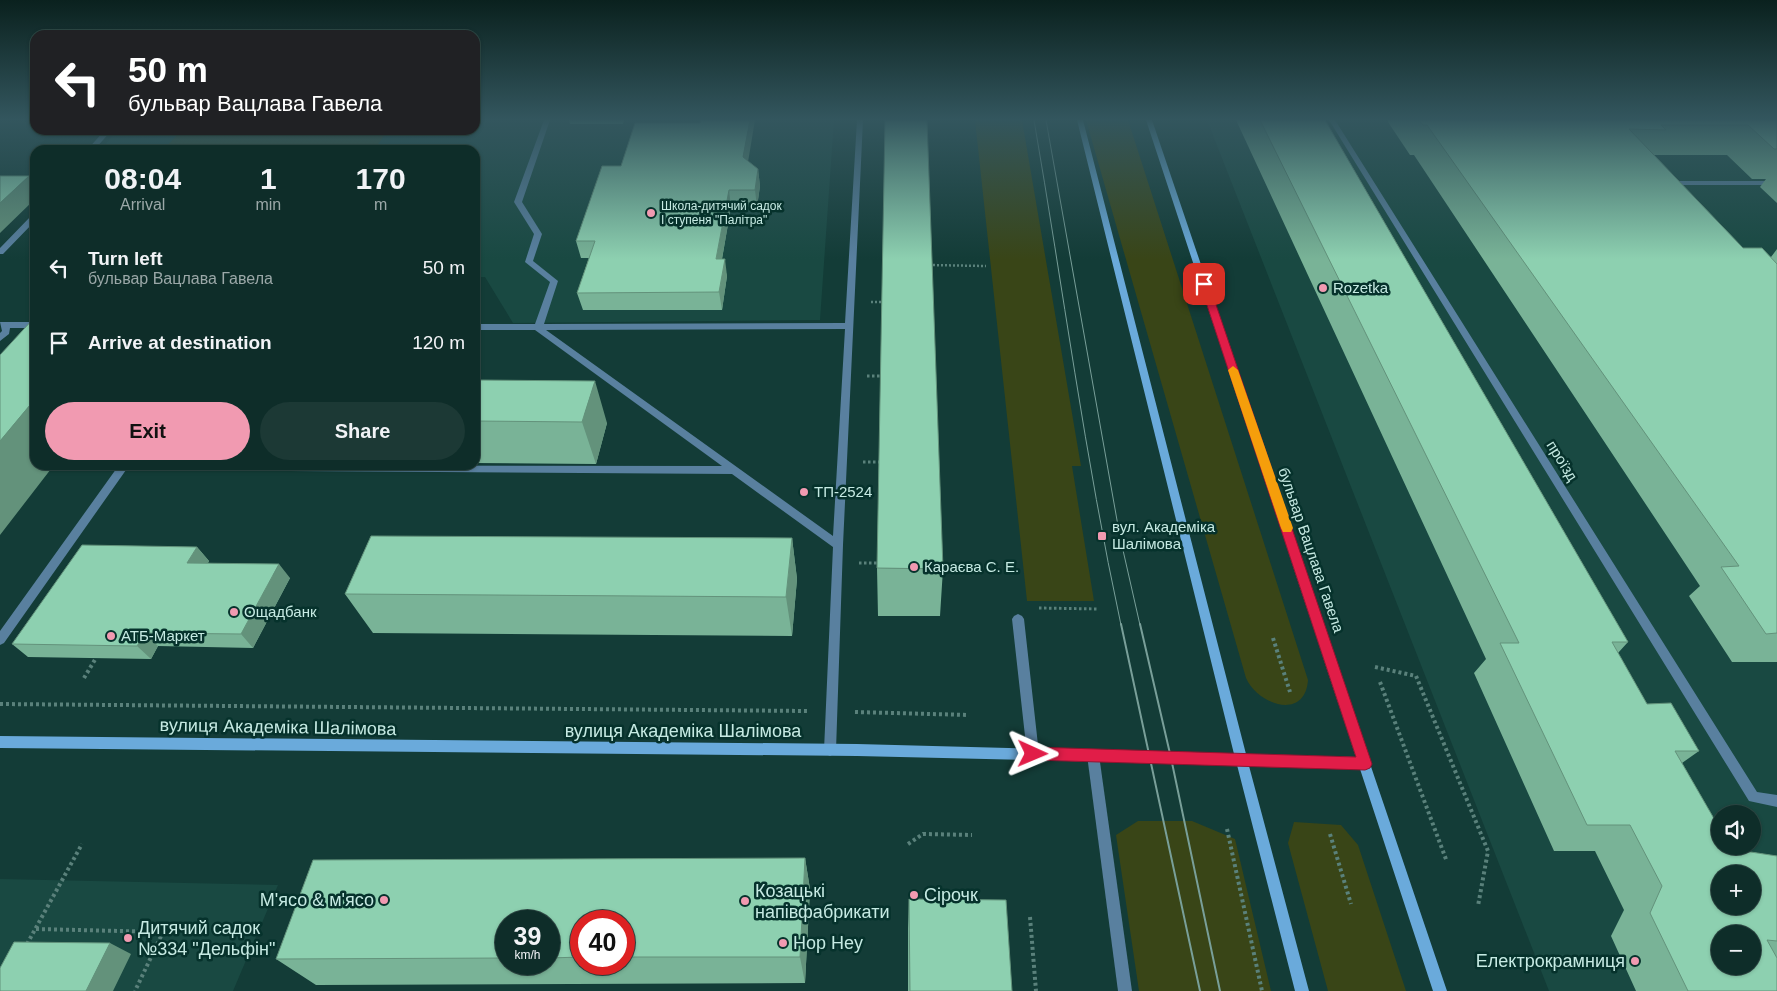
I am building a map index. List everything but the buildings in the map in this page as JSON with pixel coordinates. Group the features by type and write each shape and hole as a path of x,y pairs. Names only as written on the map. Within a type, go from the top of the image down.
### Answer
{"main road":[{"path":"1092,166 1302,991"},
{"name":"бульвар Вацлава Гавела","path":"1165,166 1440,991"},
{"name":"вулиця Академіка Шалімова","path":"0,742 830,750 1093,755 1365,764"}],"street":[{"path":"531,166 518,202 538,234 529,262 554,281 538,328"},
{"path":"830,750 838,545 858,166"},
{"name":"проїзд","path":"1361,166 1753,796 1777,801"},
{"path":"1666,190 1660,183 1777,182"},
{"path":"0,252 30,222"},
{"path":"0,338 6,332 2,325 30,325"},
{"path":"480,327 849,326"},
{"path":"538,328 838,545"},
{"path":"480,468 735,470"},
{"path":"0,640 120,470"},
{"path":"1018,619 1033,754"},
{"path":"1093,755 1125,991"}],"path":[{"path":"928,265 986,266"},
{"path":"1033,608 1099,609"},
{"path":"1273,638 1290,692"},
{"path":"84,678 96,658"},
{"path":"1374,667 1416,676 1488,852 1478,906"},
{"path":"1380,682 1447,862"},
{"path":"0,704 832,711 969,715"},
{"path":"1227,829 1262,991"},
{"path":"908,844 924,834 972,835"},
{"path":"1330,834 1351,904"},
{"path":"23,952 82,844"},
{"path":"1030,917 1036,991"},
{"path":"36,929 163,932 135,991"}],"shaded area":[{"name":"Школа-дитячий садок І ступеня \"Палітра\"","path":"480,166 831,166 820,320 513,323 485,277 480,277"},
{"path":"980,166 1030,166 1081,466 1072,466 1094,601 1027,601"},
{"path":"1099,166 1143,166 1308,680 1305,693 1299,701 1290,705 1270,701 1260,695 1252,688 1246,678"},
{"path":"1225,166 1777,166 1777,991 1549,991"},
{"path":"1138,821 1192,821 1235,839 1271,991 1139,991 1116,835"},
{"path":"1294,822 1341,825 1358,845 1406,991 1328,991 1288,843"},
{"name":"Дитячий садок №334 \"Дельфін\"","path":"0,879 278,885 233,991 0,991"}],"tram line":[{"path":"1041,166 1085,436 1121,625"},
{"path":"1054,166 1120,537 1140,625"},
{"path":"1121,624 1200,991"},
{"path":"1140,624 1171,758 1220,991"}],"slow traffic":[{"path":"1233,370 1287,528"}],"place":[{"name":"Школа-дитячий садок І ступеня \"Палітра\"","path":"651,213"},
{"name":"Rozetka","path":"1323,288"},
{"name":"ТП-2524","path":"804,492"},
{"name":"вул. Академіка Шалімова","path":"1102,536"},
{"name":"Караєва С. Е.","path":"914,567"},
{"name":"Ощадбанк","path":"234,612"},
{"name":"АТБ-Маркет","path":"111,636"},
{"name":"Сірочк","path":"914,895"},
{"name":"М'ясо & м'ясо","path":"384,900"},
{"name":"Козацькі напівфабрикати","path":"745,901"},
{"name":"Дитячий садок №334 \"Дельфін\"","path":"128,938"},
{"name":"Hop Hey","path":"783,943"},
{"name":"Електрокрамниця","path":"1635,961"}],"route":[{"path":"1033,754 1365,764 1204,284"}]}
